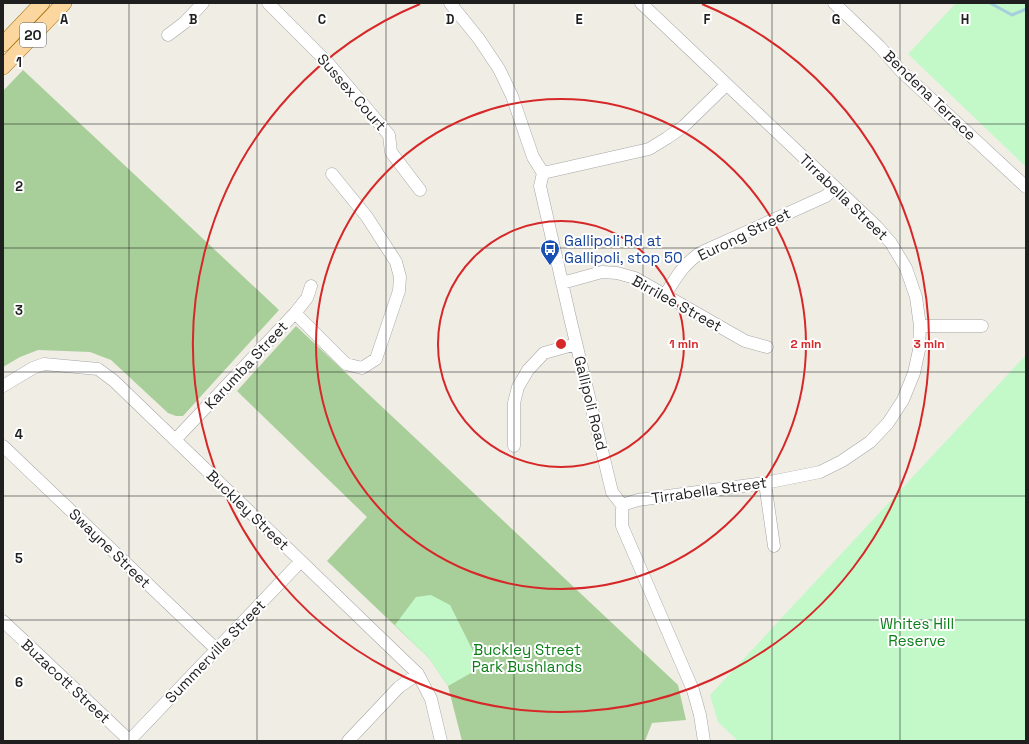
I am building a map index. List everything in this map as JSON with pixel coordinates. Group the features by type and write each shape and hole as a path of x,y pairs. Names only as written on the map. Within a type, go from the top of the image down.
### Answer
{"main road":[{"name":"20","path":"3,44 42,3"},
{"name":"20","path":"3,67 64,3"}],"street":[{"path":"168,35 184,23 203,3"},
{"name":"Sussex Court","path":"268,3 328,62 390,135 391,152 420,190"},
{"path":"450,3 479,39 499,70 512,96 532,157 543,173 649,149 684,126 726,85"},
{"name":"Tirrabella Street","path":"622,505 638,500 765,483 820,472 842,461 870,442 888,423 903,400 914,373 919,350 920,326 916,297 906,268 891,244 876,226 641,3"},
{"name":"Bendena Terrace","path":"834,3 879,46 901,70 1026,187"},
{"name":"Gallipoli Road","path":"543,173 540,186 576,344 612,492 622,505"},
{"path":"295,313 346,364 362,368 376,359 399,291 400,277 396,262 367,217 332,174"},
{"name":"Eurong Street","path":"666,295 680,270 700,253 826,196 835,187"},
{"name":"Birrilee Street","path":"562,282 602,272 617,273 635,278 745,341 767,347"},
{"name":"Karumba Street","path":"175,440 295,313 307,298 311,286"},
{"path":"920,326 982,326"},
{"path":"514,446 514,403 518,387 528,370 544,353 576,344"},
{"name":"Buckley Street","path":"3,386 33,368 44,364 98,369 114,381 418,674 431,699 441,741"},
{"name":"Swayne Street","path":"3,446 216,649"},
{"path":"765,483 774,546"},
{"path":"622,505 622,526 693,690 700,715 704,741"},
{"name":"Summerville Street","path":"129,741 302,561"},
{"name":"Buzacott Street","path":"3,621 129,741"},
{"path":"348,741 399,687 418,674"}],"green space":[{"path":"956,3 1026,3 1026,167 908,54"},
{"path":"23,70 279,310 183,416 176,416 168,413 111,360 90,352 38,350 20,357 3,367 3,91"},
{"name":"Buckley Street Park Bushlands","path":"296,326 678,685 686,720 652,723 645,741 462,741 448,686 429,658 327,561 367,517 237,391"},
{"name":"Whites Hill Reserve","path":"1026,355 1026,741 738,741 718,722 710,695"},
{"path":"431,595 450,605 474,653 471,673 448,686 429,658 395,625 416,597"}],"waterway":[{"path":"990,3 1012,15 1026,9"}],"place":[{"name":"Gallipoli Rd at Gallipoli, stop 50","path":"550,266"}]}
